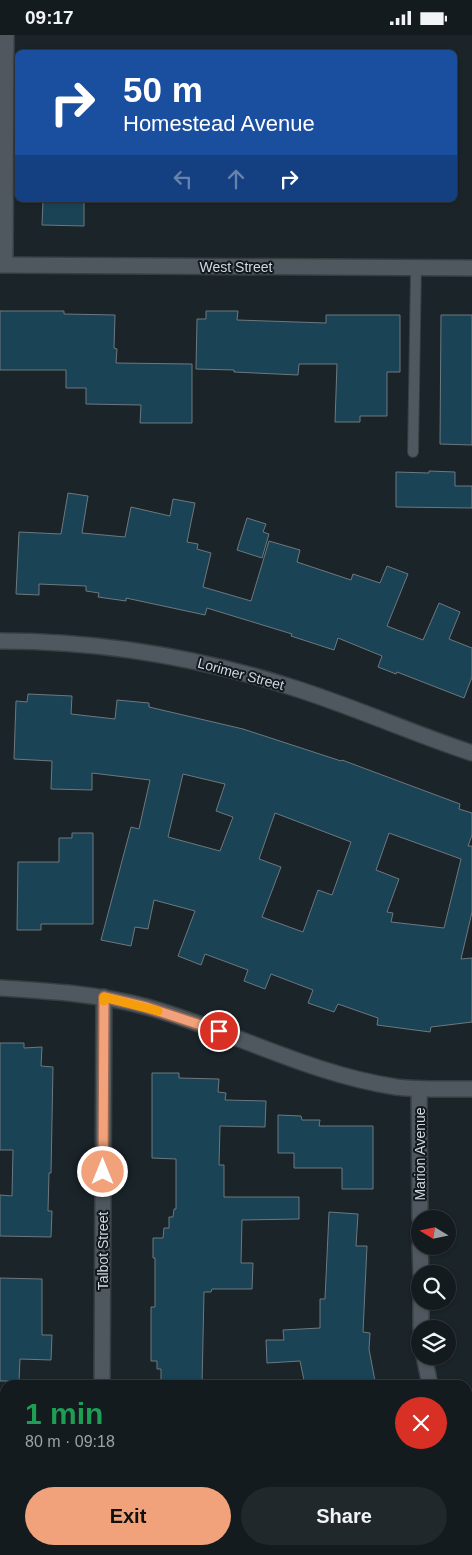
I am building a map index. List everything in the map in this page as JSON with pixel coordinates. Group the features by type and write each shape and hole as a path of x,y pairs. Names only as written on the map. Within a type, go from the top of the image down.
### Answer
{"street":[{"path":"2,265 6,35"},
{"name":"West Street","path":"2,265 472,268"},
{"name":"Lorimer Street","path":"0,641 96,646 165,655 229,669 340,704 472,753"},
{"path":"0,988 104,997 146,1007 341,1074 396,1087 472,1089"},
{"name":"Talbot Street","path":"102,1380 104,997"},
{"name":"Marion Avenue","path":"419,1089 420,1210"},
{"path":"426,1365 429,1380"}],"lane":[{"path":"413,452 416,268"}],"building":[{"path":"43,202 84,202 84,226 42,225"},
{"path":"0,311 64,311 64,314 115,315 114,348 117,349 116,363 192,364 192,423 140,423 141,405 86,404 86,388 66,388 66,370 0,370"},
{"path":"206,311 238,311 237,320 326,323 326,315 400,315 400,372 387,372 387,416 360,416 360,422 335,422 337,364 299,364 298,375 196,369 197,319 206,319"},
{"path":"441,315 472,315 472,445 440,444"},
{"path":"429,471 455,472 455,486 472,486 472,508 396,507 396,472 429,473"},
{"path":"68,493 88,496 82,533 125,537 131,507 170,516 173,499 195,503 187,542 198,544 197,549 211,553 203,587 251,601 269,541 300,550 297,562 351,580 353,574 380,583 387,566 408,574 387,626 423,640 439,603 460,612 449,639 472,648 472,677 464,698 397,672 396,674 378,667 382,656 338,638 334,650 291,636 292,634 207,608 205,615 126,598 126,601 98,597 99,593 86,591 86,586 39,584 39,595 16,594 19,532 61,534"},
{"path":"247,518 266,524 263,532 269,534 262,558 237,550"},
{"path":"28,694 72,696 71,714 115,719 117,700 149,703 149,707 243,729 342,760 460,804 459,809 472,813 472,835 468,846 472,846 472,912 461,959 472,958 472,1022 431,1027 430,1032 377,1025 378,1018 338,1004 334,1012 308,1003 313,990 271,974 265,989 244,981 248,970 205,954 201,965 178,956 195,911 154,900 148,929 135,927 131,946 101,940 131,827 139,829 150,780 92,773 92,790 51,789 52,761 14,759 16,701 27,702","holes":["183,774 225,784 216,811 233,817 220,851 168,837","275,813 351,842 332,895 318,890 303,932 262,917 281,867 259,859","389,833 461,859 444,928 391,922 393,913 387,912 399,879 376,870"]},
{"path":"72,833 93,833 93,924 41,924 41,930 17,930 18,862 59,862 59,838 72,838"},
{"path":"0,1043 24,1043 24,1048 42,1047 41,1066 53,1067 51,1173 49,1173 48,1211 52,1211 51,1237 0,1236 0,1195 12,1196 13,1150 0,1150"},
{"path":"152,1073 179,1073 179,1078 219,1079 218,1092 226,1093 225,1100 266,1101 265,1127 220,1126 219,1165 224,1165 224,1197 299,1197 299,1219 242,1220 241,1263 253,1263 252,1289 212,1289 211,1292 204,1292 202,1380 161,1380 161,1369 157,1369 157,1361 151,1361 151,1307 155,1307 153,1238 163,1238 164,1228 169,1228 169,1217 173,1217 174,1209 176,1209 176,1159 152,1158"},
{"path":"278,1115 301,1116 302,1120 320,1120 319,1126 373,1126 373,1189 342,1189 342,1168 294,1168 294,1153 278,1153"},
{"path":"329,1212 358,1214 356,1246 367,1246 363,1332 370,1333 369,1349 375,1380 304,1380 300,1361 267,1363 266,1340 284,1340 283,1330 320,1328 320,1299 325,1299"},
{"path":"0,1278 42,1279 42,1335 52,1335 51,1360 20,1359 19,1380 0,1380"}],"slow traffic":[{"path":"104,1001 104,997 158,1011"}],"route":[{"path":"103,1172 104,997 146,1007 219,1031"}]}
